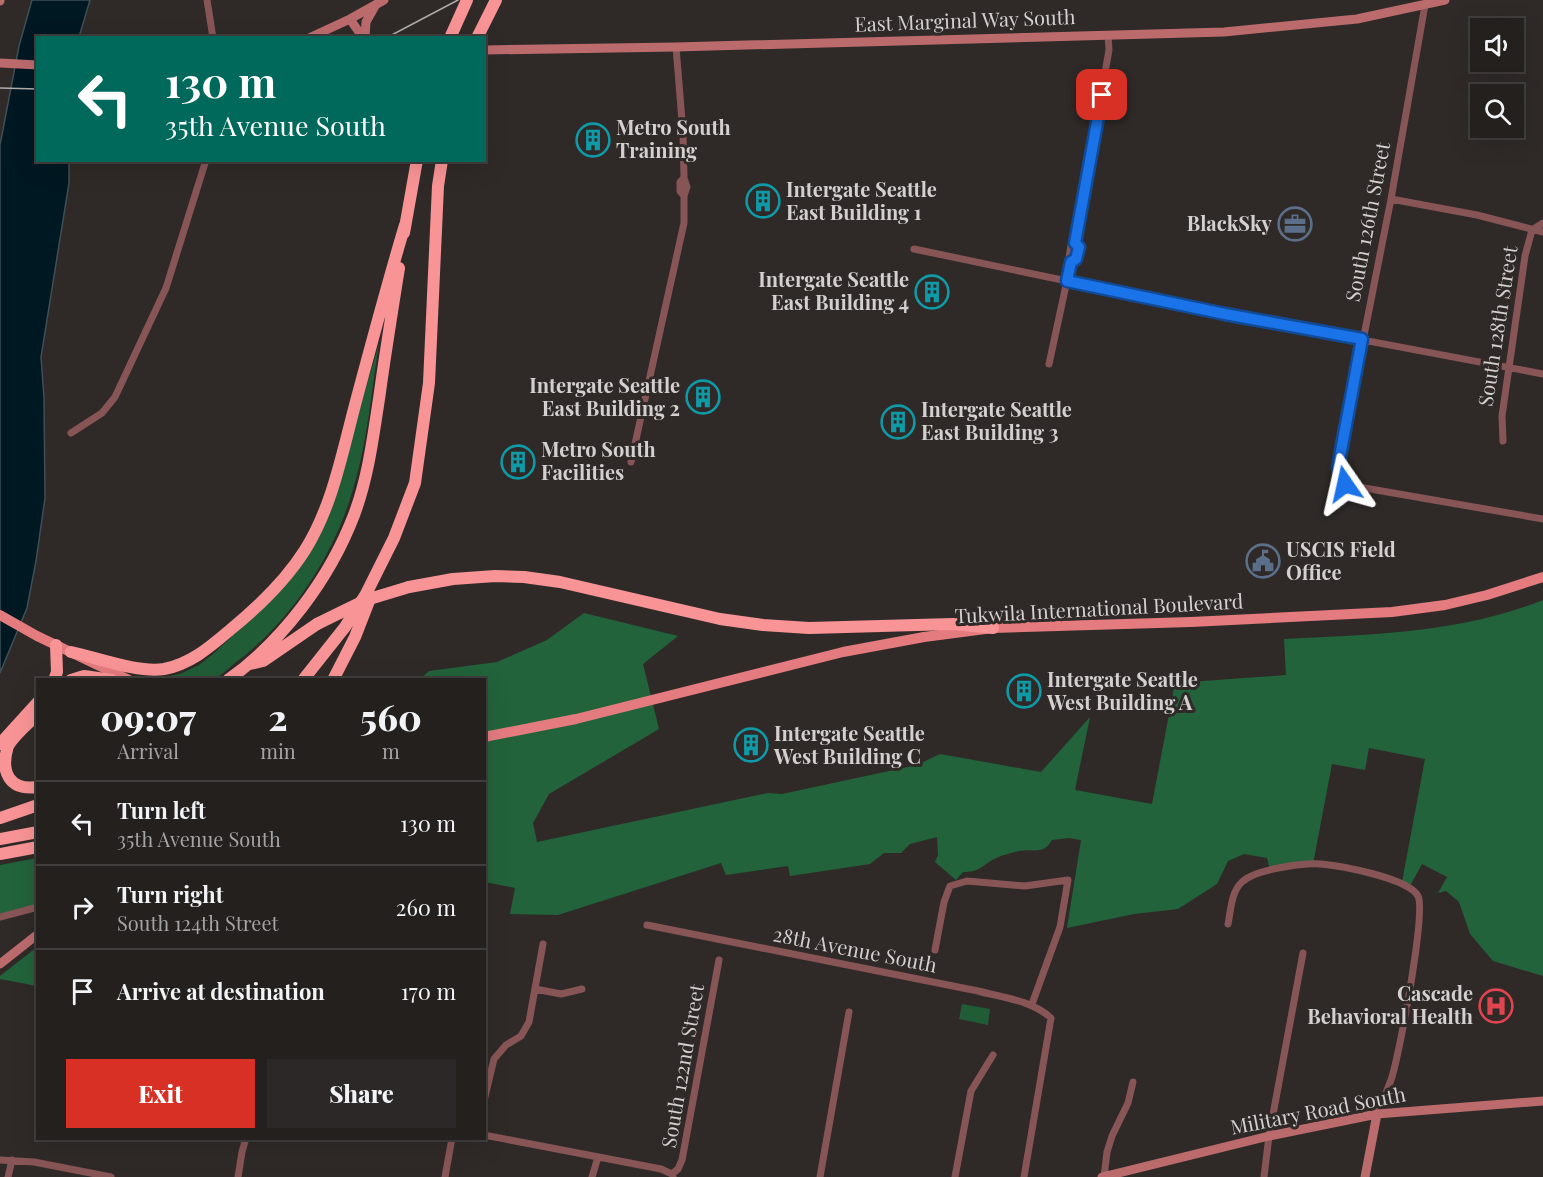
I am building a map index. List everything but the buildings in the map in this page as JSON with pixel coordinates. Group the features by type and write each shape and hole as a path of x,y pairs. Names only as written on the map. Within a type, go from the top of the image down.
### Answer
{"highway":[{"path":"451,36 467,0"},
{"path":"478,36 496,0"},
{"path":"231,678 249,664 293,618 324,575 354,514 370,455 417,162"},
{"path":"334,678 355,637 415,483 429,383 438,186 442,162"},
{"path":"71,652 140,668 165,669 179,664 198,655 242,620 290,570 325,510 336,478 405,225"},
{"path":"305,678 345,627 366,594 394,538"},
{"path":"249,664 263,661 317,624 366,600 409,587 453,579 495,576 560,582 720,619 763,625 808,628 953,624 993,628"},
{"path":"55,678 57,672 56,645"},
{"path":"78,678 84,676 98,678"},
{"path":"0,744 36,704"},
{"path":"36,716 9,746 3,762 5,775 12,784 24,788 36,787"},
{"path":"0,818 36,806"},
{"path":"0,839 36,832"},
{"path":"0,854 36,847"}],"main road":[{"name":"Tukwila International Boulevard","path":"486,737 576,719 843,652 924,637 993,628 1392,612 1445,605 1487,595 1543,577"},
{"path":"0,615 37,636 125,678"}],"street":[{"path":"207,0 213,36"},
{"name":"East Marginal Way South","path":"486,50 676,47 1248,30 1357,20 1445,0"},
{"path":"314,36 350,20 379,3"},
{"path":"364,36 366,22 379,3"},
{"name":"South 126th Street","path":"1425,5 1391,198 1338,467 1341,480 1345,484 1543,519"},
{"path":"350,20 362,36"},
{"path":"1048,364 1071,262 1069,255 1071,245 1075,243 1108,54 1108,35"},
{"path":"631,462 684,223 684,196 680,191 680,182 684,178 683,133 676,47"},
{"path":"0,63 36,65"},
{"path":"71,433 102,413 117,393 165,288 205,162"},
{"path":"1391,198 1477,215 1543,232"},
{"name":"South 128th Street","path":"1503,441 1502,416 1525,256 1532,230 1543,223"},
{"path":"914,249 1225,314 1543,374"},
{"path":"1228,924 1237,887 1244,880 1257,874 1290,867 1320,864 1374,874 1401,882 1418,895 1420,917 1402,1032 1391,1079 1377,1114 1365,1177"},
{"path":"935,950 944,902 950,886 967,881 1025,886 1068,880 1060,927 1032,1004"},
{"path":"0,917 36,908"},
{"path":"26,910 36,912"},
{"name":"28th Avenue South","path":"648,925 940,983 1032,1004 1051,1018 1024,1177"},
{"path":"0,964 36,936"},
{"path":"486,1092 493,1062 501,1051 518,1038 529,1022 543,944"},
{"path":"1264,1177 1269,1136 1304,953"},
{"name":"South 122nd Street","path":"672,1175 682,1160 719,960"},
{"path":"535,989 561,994 582,989"},
{"path":"820,1177 849,1012"},
{"path":"955,1177 971,1091 993,1055"},
{"path":"1103,1177 1112,1136 1128,1103 1133,1082"},
{"name":"Military Road South","path":"1103,1177 1128,1174 1269,1136 1377,1114 1543,1101"},
{"path":"486,1135 661,1169 672,1175"},
{"path":"238,1177 245,1140"},
{"path":"445,1177 452,1140"},
{"path":"592,1177 598,1157"},
{"path":"0,1160 34,1162 111,1177"},
{"path":"9,1177 12,1160"}],"green space":[{"path":"379,343 365,440 351,496 332,543 306,588 273,629 219,676 215,678 159,678 180,674 199,665 213,654 252,618 300,564 355,426"},
{"path":"1543,600 1543,976 1493,961 1470,934 1459,902 1446,891 1438,893 1447,877 1422,864 1410,886 1402,882 1425,759 1369,748 1365,770 1332,764 1313,864 1270,870 1267,858 1244,854 1228,861 1217,884 1178,909 1134,914 1067,928 1081,840 1069,838 1052,840 1041,850 1019,851 1005,855 976,870 963,872 956,880 935,862 938,855 937,837 910,844 901,853 884,853 870,864 790,876 788,866 726,875 721,863 558,915 510,914 515,888 486,882 486,678 421,678 429,671 497,662 547,640 584,613 678,636 643,664 659,729 549,794 533,823 537,842 768,793 782,794 917,765 940,754 1041,772 1090,717 1075,790 1152,804 1175,683 1286,675 1284,639 1383,634 1448,626 1512,611"},
{"path":"36,858 36,904 0,914 0,865"},
{"path":"36,948 36,986 0,979 0,976"},
{"path":"962,1004 990,1009 988,1025 959,1019"}],"water":[{"path":"32,0 90,0 79,36 36,36 36,162 69,162 69,183 41,357 44,398 45,498 27,608 0,673 0,145 19,46"}],"tram line":[{"path":"390,36 458,0"},
{"path":"0,88 36,89"}],"place":[{"name":"Metro South Training","path":"593,140"},
{"name":"Intergate Seattle East Building 1","path":"763,201"},
{"name":"BlackSky","path":"1295,224"},
{"name":"Intergate Seattle East Building 4","path":"932,292"},
{"name":"Intergate Seattle East Building 2","path":"703,397"},
{"name":"Intergate Seattle East Building 3","path":"898,422"},
{"name":"Metro South Facilities","path":"518,462"},
{"name":"USCIS Field Office","path":"1263,561"},
{"name":"Intergate Seattle West Building A","path":"1024,691"},
{"name":"Intergate Seattle West Building C","path":"751,745"},
{"name":"Cascade Behavioral Health","path":"1496,1006"}],"route":[{"path":"1102,95 1075,243 1079,247 1076,259 1071,262 1067,281 1225,314 1362,339 1338,467 1338,473 1345,484"}]}
